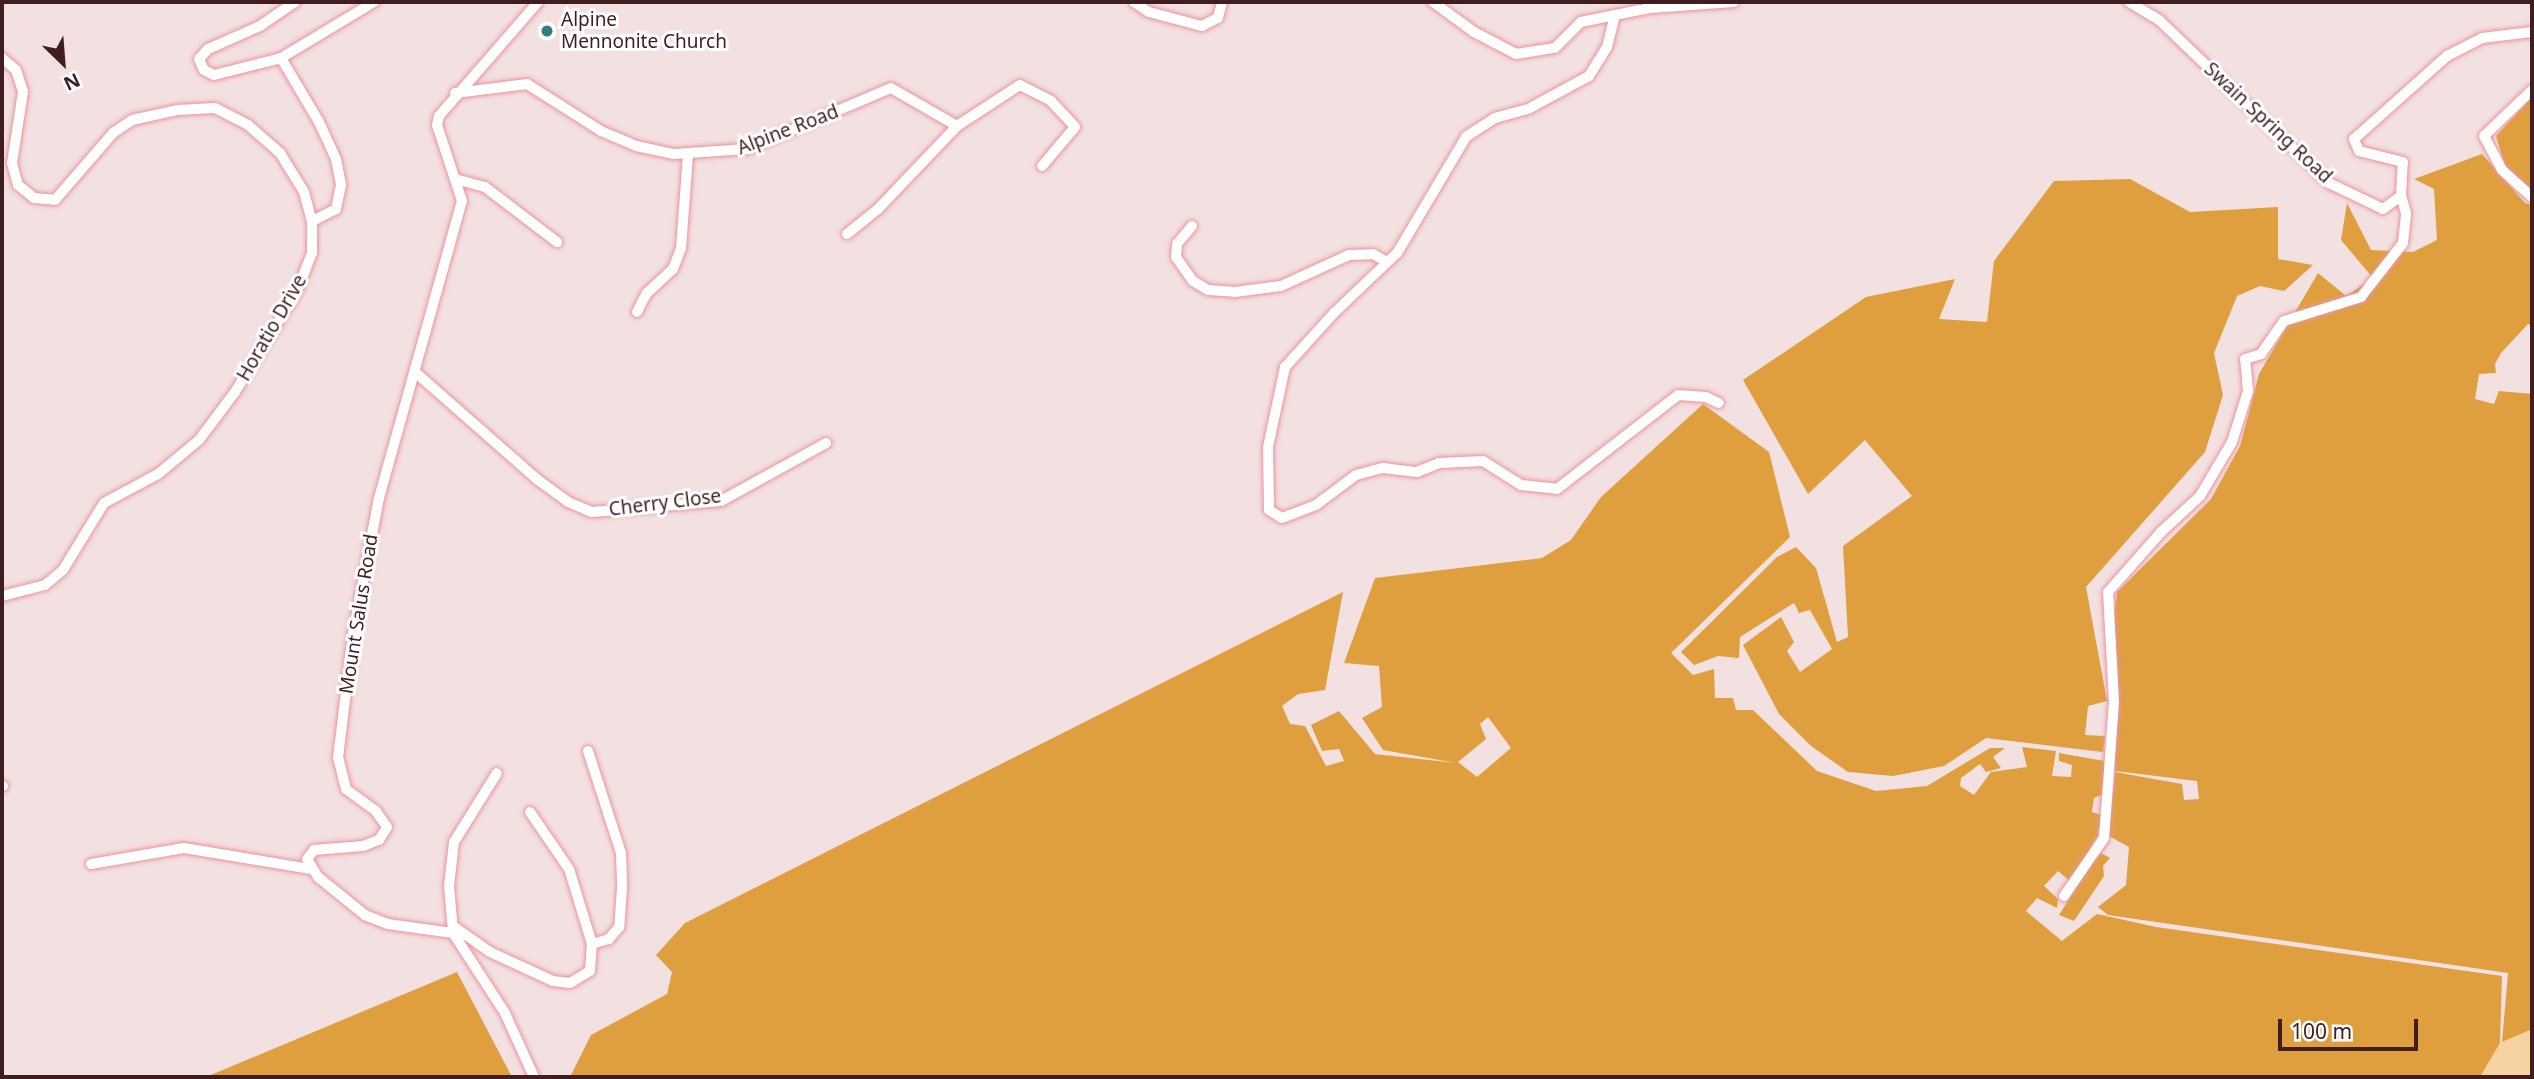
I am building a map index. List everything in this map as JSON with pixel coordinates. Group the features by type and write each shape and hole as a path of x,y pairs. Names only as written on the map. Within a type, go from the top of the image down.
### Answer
{"street":[{"path":"295,2 278,16 208,49 199,59 204,70 214,75 281,58 374,2"},
{"name":"Mount Salus Road","path":"311,869 307,859 314,850 363,846 379,840 387,827 376,810 346,789 338,758 353,634 379,498 462,201 438,125 455,93 538,2"},
{"path":"1134,2 1149,12 1202,26 1218,19 1222,2"},
{"path":"1433,2 1475,32 1516,54 1555,48 1581,22 1615,15 1734,2"},
{"name":"Swain Spring Road","path":"2129,2 2159,20 2329,183 2379,208 2389,207 2401,196"},
{"path":"1615,15 1607,47 1589,76 1528,109 1487,121 1466,137 1387,262 1286,367 1268,447 1269,510 1282,518 1316,505 1356,475 1383,468 1417,472 1439,463 1483,461 1521,485 1557,489 1678,395 1706,397 1719,402"},
{"path":"2064,896 2104,838 2114,702 2108,592 2161,532 2200,496 2232,442 2248,391 2245,359 2261,354 2284,321 2361,297 2403,243 2406,213 2401,196 2403,162 2359,151 2354,139 2447,56 2482,38 2532,32"},
{"name":"Horatio Drive","path":"2,58 16,70 23,92 12,163 18,185 34,198 55,200 113,132 132,120 177,110 215,108 248,125 280,153 304,192 312,221 312,253 297,291 235,393 199,440 158,474 103,503 63,570 45,585 2,596"},
{"path":"281,58 319,122 336,159 341,185 336,209 312,221"},
{"name":"Alpine Road","path":"455,93 527,83 601,131 636,146 688,154 747,149 891,88 957,126"},
{"path":"847,234 878,209 957,126 1020,85 1051,101 1075,127 1042,166"},
{"path":"2532,90 2484,136 2502,170 2532,197"},
{"path":"637,312 646,294 673,269 681,248 688,154"},
{"path":"455,179 485,187 557,242"},
{"path":"1192,226 1177,244 1176,257 1193,281 1208,290 1236,292 1281,286 1349,255 1373,254 1387,262"},
{"name":"Cherry Close","path":"415,372 538,480 568,502 593,512 721,500 826,443"},
{"path":"588,751 621,853 622,888 619,927 610,939 592,944"},
{"path":"497,773 454,842 449,886 453,930 505,1013 534,1077"},
{"path":"91,864 184,848 311,869 365,915 388,924 453,930 490,952 553,981 583,979 590,971 592,944 569,869 530,812"}],"shaded area":[{"path":"2532,97 2532,191 2505,166 2496,136"},
{"path":"2482,154 2525,203 2532,205 2532,326 2528,324 2501,353 2495,364 2496,373 2479,374 2475,399 2494,404 2499,391 2532,394 2532,1029 2502,1042 2508,973 2108,915 2098,907 2126,885 2129,847 2109,836 2115,772 2182,784 2184,800 2199,799 2197,781 2115,771 2112,629 2117,592 2211,499 2240,446 2259,374 2318,273 2346,296 2373,278 2341,240 2347,203 2371,250 2413,252 2437,240 2434,189 2414,179"},
{"path":"2130,179 2190,212 2278,207 2278,259 2313,265 2284,291 2260,286 2237,296 2214,353 2223,395 2205,452 2086,587 2107,701 2088,706 2085,735 2105,736 2103,752 1986,738 1944,766 1893,776 1848,772 1811,746 1779,714 1743,645 1781,617 1794,642 1787,651 1800,672 1832,649 1810,610 1799,613 1794,603 1740,637 1739,658 1718,656 1694,665 1681,652 1777,557 1796,547 1816,568 1837,642 1848,637 1843,546 1912,496 1865,440 1808,494 1743,380 1866,297 1955,279 1939,319 1987,322 1994,261 2054,181"},
{"path":"1703,404 1769,452 1790,537 1671,653 1693,675 1714,669 1715,698 1733,698 1736,710 1753,710 1817,771 1876,791 1927,786 1990,748 2005,748 1993,757 2001,768 1986,772 1980,764 1961,778 1960,786 1974,795 1991,772 2027,767 2022,747 2056,751 2052,776 2071,777 2072,765 2059,761 2059,753 2104,761 2104,794 2094,798 2092,812 2101,815 2098,835 2071,882 2058,871 2044,886 2058,899 2057,908 2037,898 2026,911 2062,941 2097,914 2156,927 2502,976 2500,1043 2480,1077 570,1077 591,1035 667,994 672,972 656,955 685,923 1343,592 1325,690 1298,694 1282,706 1290,724 1305,726 1326,766 1344,761 1339,749 1322,751 1311,725 1339,711 1375,754 1456,763 1383,750 1362,718 1382,707 1379,666 1344,663 1375,578 1542,558 1571,540 1601,497","holes":["1488,717 1511,748 1477,777 1458,762 1486,739 1480,724"]},
{"path":"2099,852 2110,858 2103,866 2104,876 2074,921 2059,915"},
{"path":"457,972 512,1077 206,1077"},
{"path":"2532,1029 2532,1077 2480,1077 2500,1043"}],"place":[{"name":"Alpine Mennonite Church","path":"547,31"}]}
